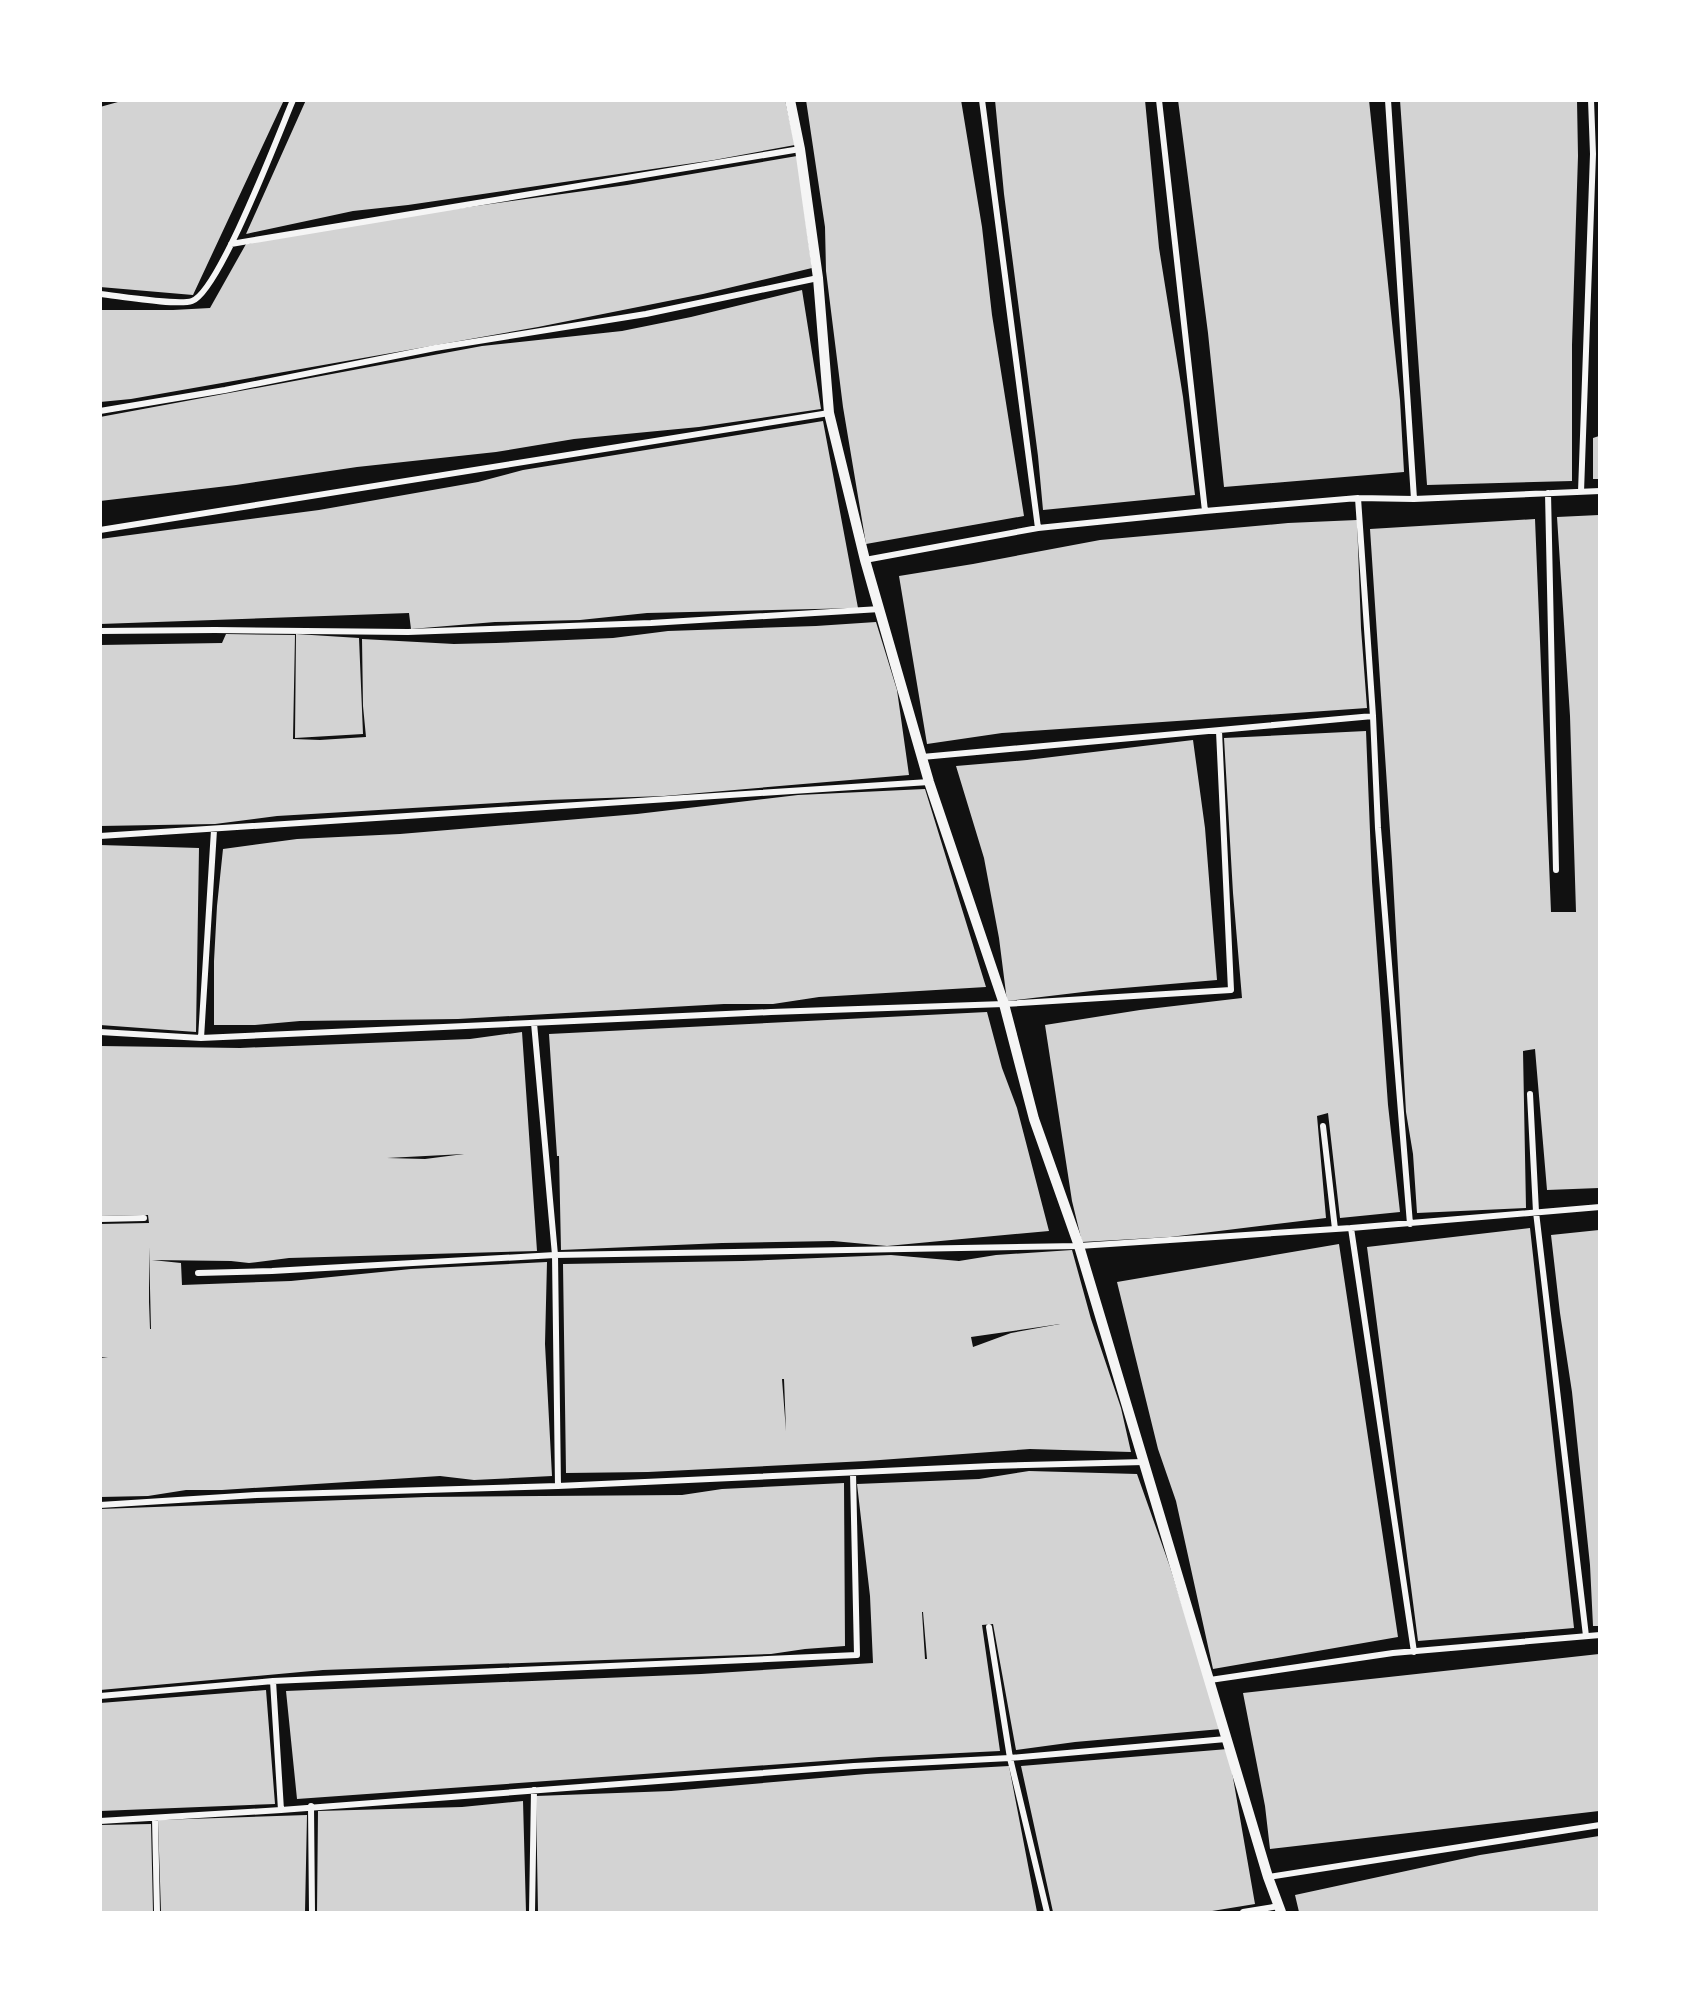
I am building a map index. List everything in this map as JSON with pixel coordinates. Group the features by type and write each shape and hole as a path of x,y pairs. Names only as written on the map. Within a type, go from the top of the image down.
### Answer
{"street":[{"path":"100,294 178,302 192,301 202,296 231,244 293,100"},
{"path":"790,100 800,149 818,278 828,413 865,560 929,782 1004,1004 1034,1119 1079,1246 1226,1739 1280,1909 1243,1912"},
{"path":"982,100 1038,528"},
{"path":"1159,100 1205,512"},
{"path":"1388,100 1414,499"},
{"path":"1581,492 1596,154 1591,100"},
{"path":"231,244 800,149"},
{"path":"100,411 225,390 435,348 646,314 818,278"},
{"path":"100,530 828,413"},
{"path":"865,560 1038,528 1205,512 1358,498 1414,499 1599,491"},
{"path":"1548,493 1556,870"},
{"path":"1358,498 1378,828 1410,1224"},
{"path":"100,632 214,630 408,632 651,623 880,609"},
{"path":"922,757 1373,716"},
{"path":"100,1032 201,1038 771,1012 1004,1004 1230,990 1219,731"},
{"path":"100,836 929,782"},
{"path":"201,1038 214,830"},
{"path":"534,1023 555,1255 558,1486"},
{"path":"1530,1094 1536,1212 1586,1636"},
{"path":"1323,1126 1335,1229"},
{"path":"198,1273 555,1255 1079,1246 1410,1224 1599,1208"},
{"path":"100,1219 144,1218"},
{"path":"1351,1228 1414,1652"},
{"path":"100,1505 256,1495 558,1486 1007,1465 1144,1462"},
{"path":"100,1696 273,1681 857,1655 853,1473"},
{"path":"989,1627 1010,1758 1047,1912"},
{"path":"1210,1680 1393,1653 1599,1635"},
{"path":"273,1681 281,1810"},
{"path":"100,1821 281,1810 854,1766 1010,1758 1226,1739"},
{"path":"532,1912 534,1790"},
{"path":"311,1806 312,1912"},
{"path":"155,1818 157,1912"},
{"path":"1268,1877 1599,1825"}],"building":[{"path":"125,100 284,100 193,295 100,287 100,107"},
{"path":"306,100 785,100 795,145 714,160 353,211 246,234"},
{"path":"806,100 961,100 1024,516 866,544 843,407 826,271 825,227"},
{"path":"995,100 1145,100 1159,248 1183,397 1195,495 1043,510 1004,194"},
{"path":"1178,100 1369,100 1400,400 1404,472 1224,487 1208,333"},
{"path":"1400,100 1577,100 1572,481 1427,485"},
{"path":"797,156 812,268 703,294 538,327 131,399 100,402 100,310 210,308 246,244 405,216 627,185"},
{"path":"802,290 821,409 699,427 574,439 496,452 357,467 236,485 100,501 100,417 482,346 622,331"},
{"path":"823,421 858,608 647,613 580,620 495,622 411,629 409,613 100,624 100,539 319,510 478,482 523,470"},
{"path":"1599,436 1599,479 1593,479 1593,438"},
{"path":"1599,515 1599,1188 1547,1190 1535,1049 1523,1051 1526,1208 1417,1213 1413,1154 1406,1112 1370,529 1535,519 1551,912 1576,912 1570,716 1557,517"},
{"path":"1357,520 1367,708 1002,733 927,744 899,576 1100,540 1288,523"},
{"path":"876,622 897,690 909,775 664,796 547,800 277,816 215,824 100,826 100,645 222,643 226,634 295,635 293,739 320,740 366,737 362,639 454,644 496,643 613,638 668,631"},
{"path":"296,634 359,638 363,734 295,738"},
{"path":"1366,731 1372,882 1388,1105 1400,1212 1340,1218 1328,1113 1317,1116 1326,1218 1170,1237 1082,1242 1072,1201 1045,1025 1140,1010 1242,998 1224,738"},
{"path":"1193,740 1205,828 1217,980 1007,1001 999,938 984,858 956,766"},
{"path":"925,789 986,987 819,997 773,1004 724,1004 458,1019 300,1021 255,1025 214,1025 214,961 223,849 297,839 400,834 637,814 798,795"},
{"path":"100,845 199,848 196,1032 100,1025"},
{"path":"987,1012 1002,1068 1017,1108 1049,1231 887,1246 833,1241 561,1250 559,1156 557,1156 549,1034"},
{"path":"522,1032 537,1251 289,1258 249,1263 152,1260 181,1263 182,1285 291,1281 411,1269 547,1262 545,1344 552,1476 474,1480 440,1476 222,1490 186,1490 148,1496 100,1497 100,1358 108,1357 100,1357 100,1224 149,1223 148,1215 100,1216 100,1046 240,1048 470,1039","holes":["464,1154 425,1159 387,1158","149,1247 151,1329 149,1302"]},
{"path":"1530,1228 1574,1628 1418,1641 1367,1247"},
{"path":"1599,1230 1599,1626 1593,1626 1590,1565 1572,1392 1551,1235"},
{"path":"1339,1244 1398,1637 1213,1669 1176,1501 1158,1449 1117,1282"},
{"path":"1072,1250 1091,1319 1121,1408 1131,1452 1030,1449 866,1461 648,1472 566,1473 563,1264 743,1261 891,1255 959,1261 996,1255","holes":["1060,1324 1011,1333 973,1347 971,1337","782,1379 784,1379 786,1431"]},
{"path":"1029,1471 1137,1474 1170,1567 1221,1729 1075,1742 1016,1750 993,1624 982,1625 1000,1751 879,1757 297,1799 286,1691 701,1674 873,1663 870,1596 857,1484 979,1479","holes":["923,1612 927,1659 925,1659"]},
{"path":"844,1483 845,1646 771,1654 323,1670 100,1690 100,1509 427,1497 682,1495 722,1489"},
{"path":"1599,1654 1599,1811 1270,1849 1265,1806 1243,1693"},
{"path":"266,1690 275,1804 100,1811 100,1703"},
{"path":"1228,1749 1255,1904 1206,1912 1053,1912 1021,1766"},
{"path":"1009,1766 1037,1912 538,1912 536,1796 671,1791 866,1774"},
{"path":"523,1801 526,1912 317,1912 318,1811 462,1807"},
{"path":"307,1815 305,1912 161,1912 158,1820"},
{"path":"151,1824 153,1912 100,1912 100,1825"},
{"path":"1599,1836 1599,1912 1299,1912 1295,1895 1480,1855"}]}
